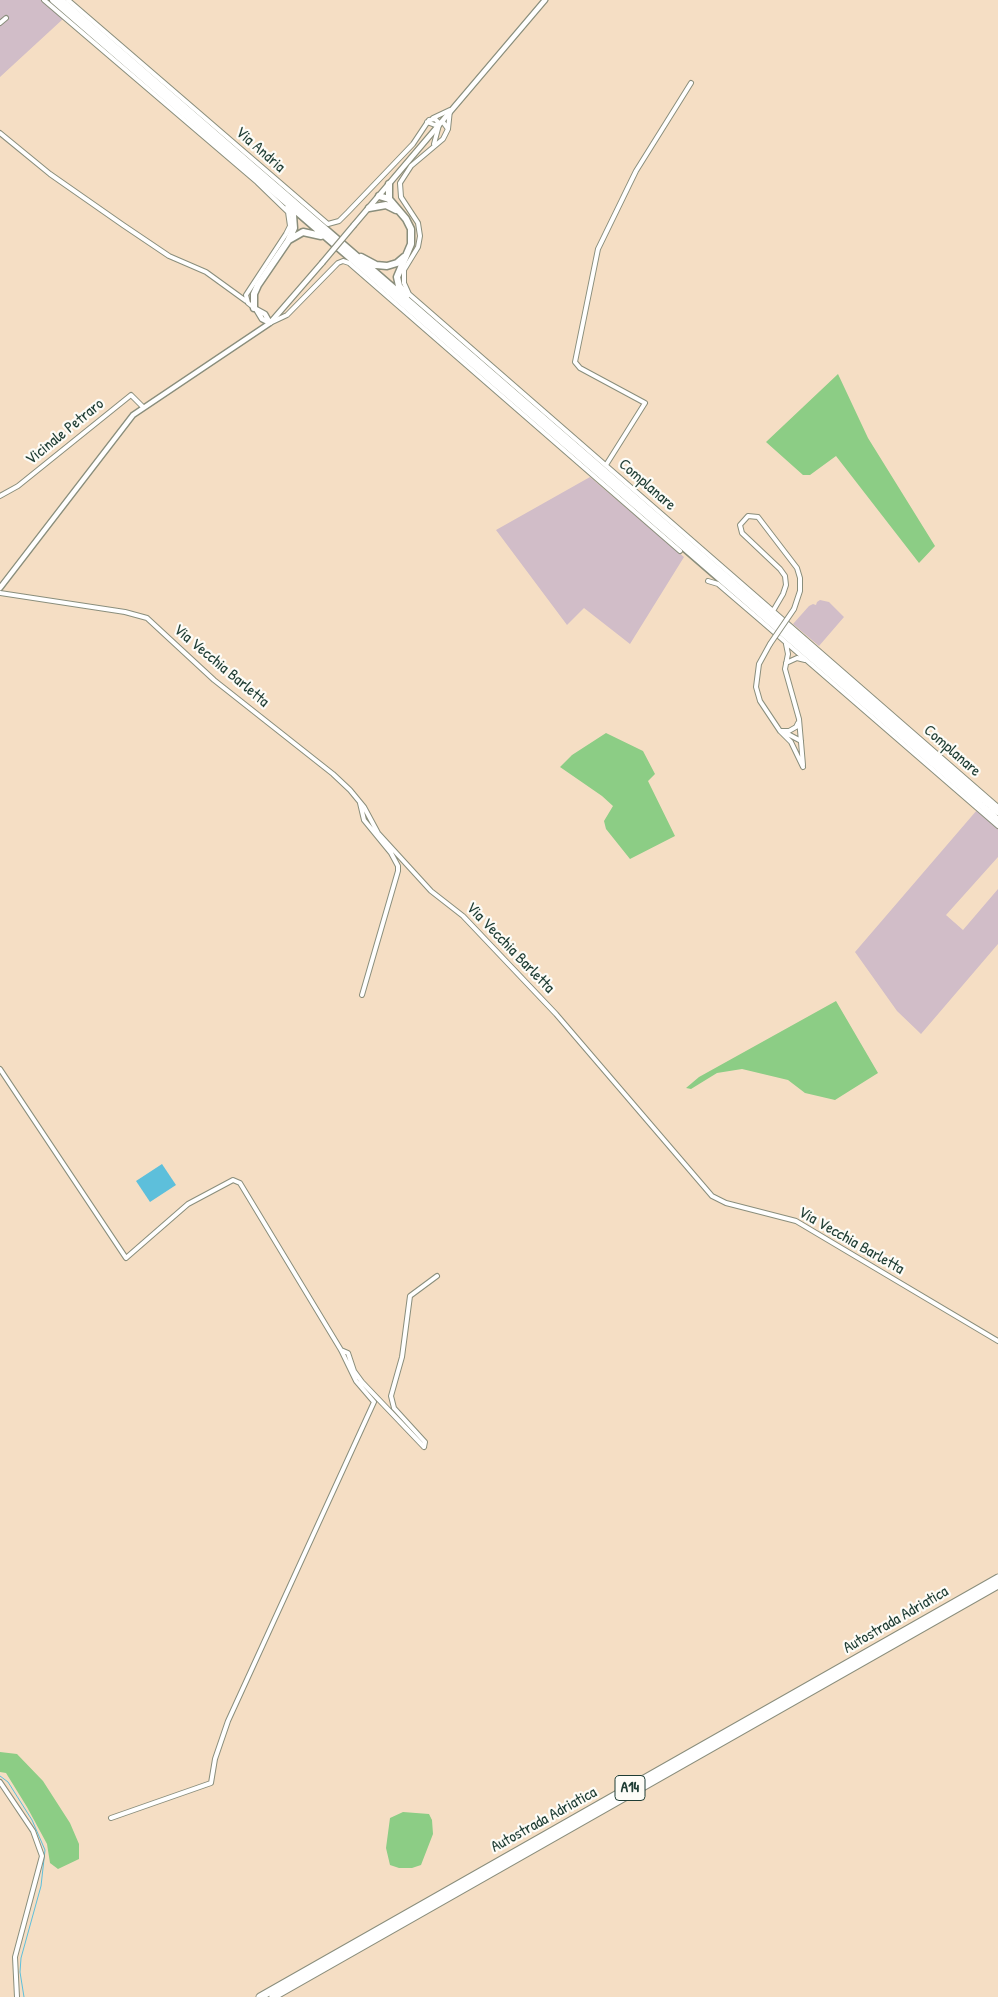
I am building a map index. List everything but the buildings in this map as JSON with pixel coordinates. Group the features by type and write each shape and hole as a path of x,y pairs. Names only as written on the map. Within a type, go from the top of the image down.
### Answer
{"highway":[{"path":"53,0 998,820"},
{"path":"61,0 998,812"},
{"path":"387,202 389,184"},
{"path":"255,308 254,294 258,285 288,241 294,228 293,215 272,190"},
{"path":"379,196 406,219 411,229 411,244 398,277 399,286 428,318"},
{"path":"369,208 387,202"},
{"path":"288,241 303,232 314,232 338,248"},
{"path":"352,252 376,265 387,266 396,263 406,255"},
{"name":"Autostrada Adriatica","path":"260,1997 998,1578"},
{"name":"Autostrada Adriatica","path":"273,1997 998,1585"}],"street":[{"name":"Via Andria","path":"44,0 250,176 288,212 290,226 247,291 248,303"},
{"name":"Via Andria","path":"68,0 328,224 339,222 344,217 413,144 427,122"},
{"path":"0,588 124,426 143,407 260,331 279,314 545,0"},
{"path":"0,23 6,18"},
{"path":"606,465 645,403 580,368 575,362 598,249 636,171 691,83"},
{"path":"427,122 450,110"},
{"path":"448,129 450,110"},
{"path":"432,118 439,123"},
{"path":"427,122 445,124 448,129"},
{"name":"Complanare","path":"433,146 437,137 439,123"},
{"name":"Complanare","path":"448,129 443,139 411,166 400,183 401,197 418,222 420,236 418,247 404,270 405,288 442,325 606,465 998,807"},
{"path":"0,133 50,174 123,225 169,256 206,272 265,314 270,323"},
{"path":"430,135 437,137"},
{"name":"Complanare","path":"270,323 287,314 338,263 343,261 349,263 680,551"},
{"path":"255,308 262,319 270,323"},
{"path":"265,314 279,314"},
{"path":"260,331 262,319"},
{"name":"Vicinale Petraro","path":"0,496 18,486 130,394 143,407"},
{"path":"773,611 783,594 786,585 785,576 742,533 740,525 748,516 758,517 797,568 800,578 800,591 794,609 759,664 756,687 760,701 780,731 791,742 803,767 799,719 787,678 786,663 788,649 783,639"},
{"name":"Complanare","path":"708,581 718,584 998,826"},
{"name":"Via Vecchia Barletta","path":"0,593 125,612 147,618 214,680 333,774 359,801 378,833 431,891 451,906 556,1014 712,1196 726,1203 796,1222 998,1341"},
{"path":"786,663 795,650"},
{"path":"786,663 797,658 807,660"},
{"path":"780,731 789,731 796,727 799,719"},
{"path":"780,731 801,741"},
{"path":"791,742 797,744 801,741"},
{"path":"359,801 364,820 391,853 398,866 362,995"},
{"path":"0,1069 126,1258 188,1204 235,1180 242,1186 341,1350 356,1381 372,1399 374,1404 228,1721 215,1759 211,1782 110,1818"},
{"path":"341,1350 348,1353 358,1377 426,1446 394,1408 391,1396 402,1357 410,1296 415,1290 437,1276"},
{"path":"0,1782 33,1831 42,1856 15,1957 17,1997"}],"shaded area":[{"path":"0,0 41,0 63,19 0,77"},
{"path":"590,477 684,557 630,644 584,608 567,625 496,530"},
{"path":"820,600 829,602 844,617 819,646 793,624 809,606 816,605"},
{"path":"977,810 998,829 998,857 946,915 963,930 998,889 998,944 921,1034 897,1011 855,952"}],"green space":[{"path":"838,374 868,438 935,546 919,563 836,456 810,475 803,475 766,442"},
{"path":"606,733 643,751 655,774 648,781 675,836 630,859 606,829 604,821 613,806 602,796 560,767 572,755"},
{"path":"836,1001 878,1073 835,1100 805,1093 788,1080 742,1069 717,1073 691,1089 686,1088 699,1077"},
{"path":"0,1752 17,1754 43,1781 70,1823 79,1844 79,1859 58,1869 50,1863 47,1844 27,1807 6,1773 0,1772"},
{"path":"403,1812 429,1814 432,1820 433,1834 421,1865 412,1868 399,1868 390,1865 386,1848 390,1818"}],"water":[{"path":"162,1164 176,1185 150,1202 136,1181"}],"waterway":[{"path":"0,1776 8,1782 32,1820 45,1850 41,1886 21,1958 20,1972 24,1997"}]}
